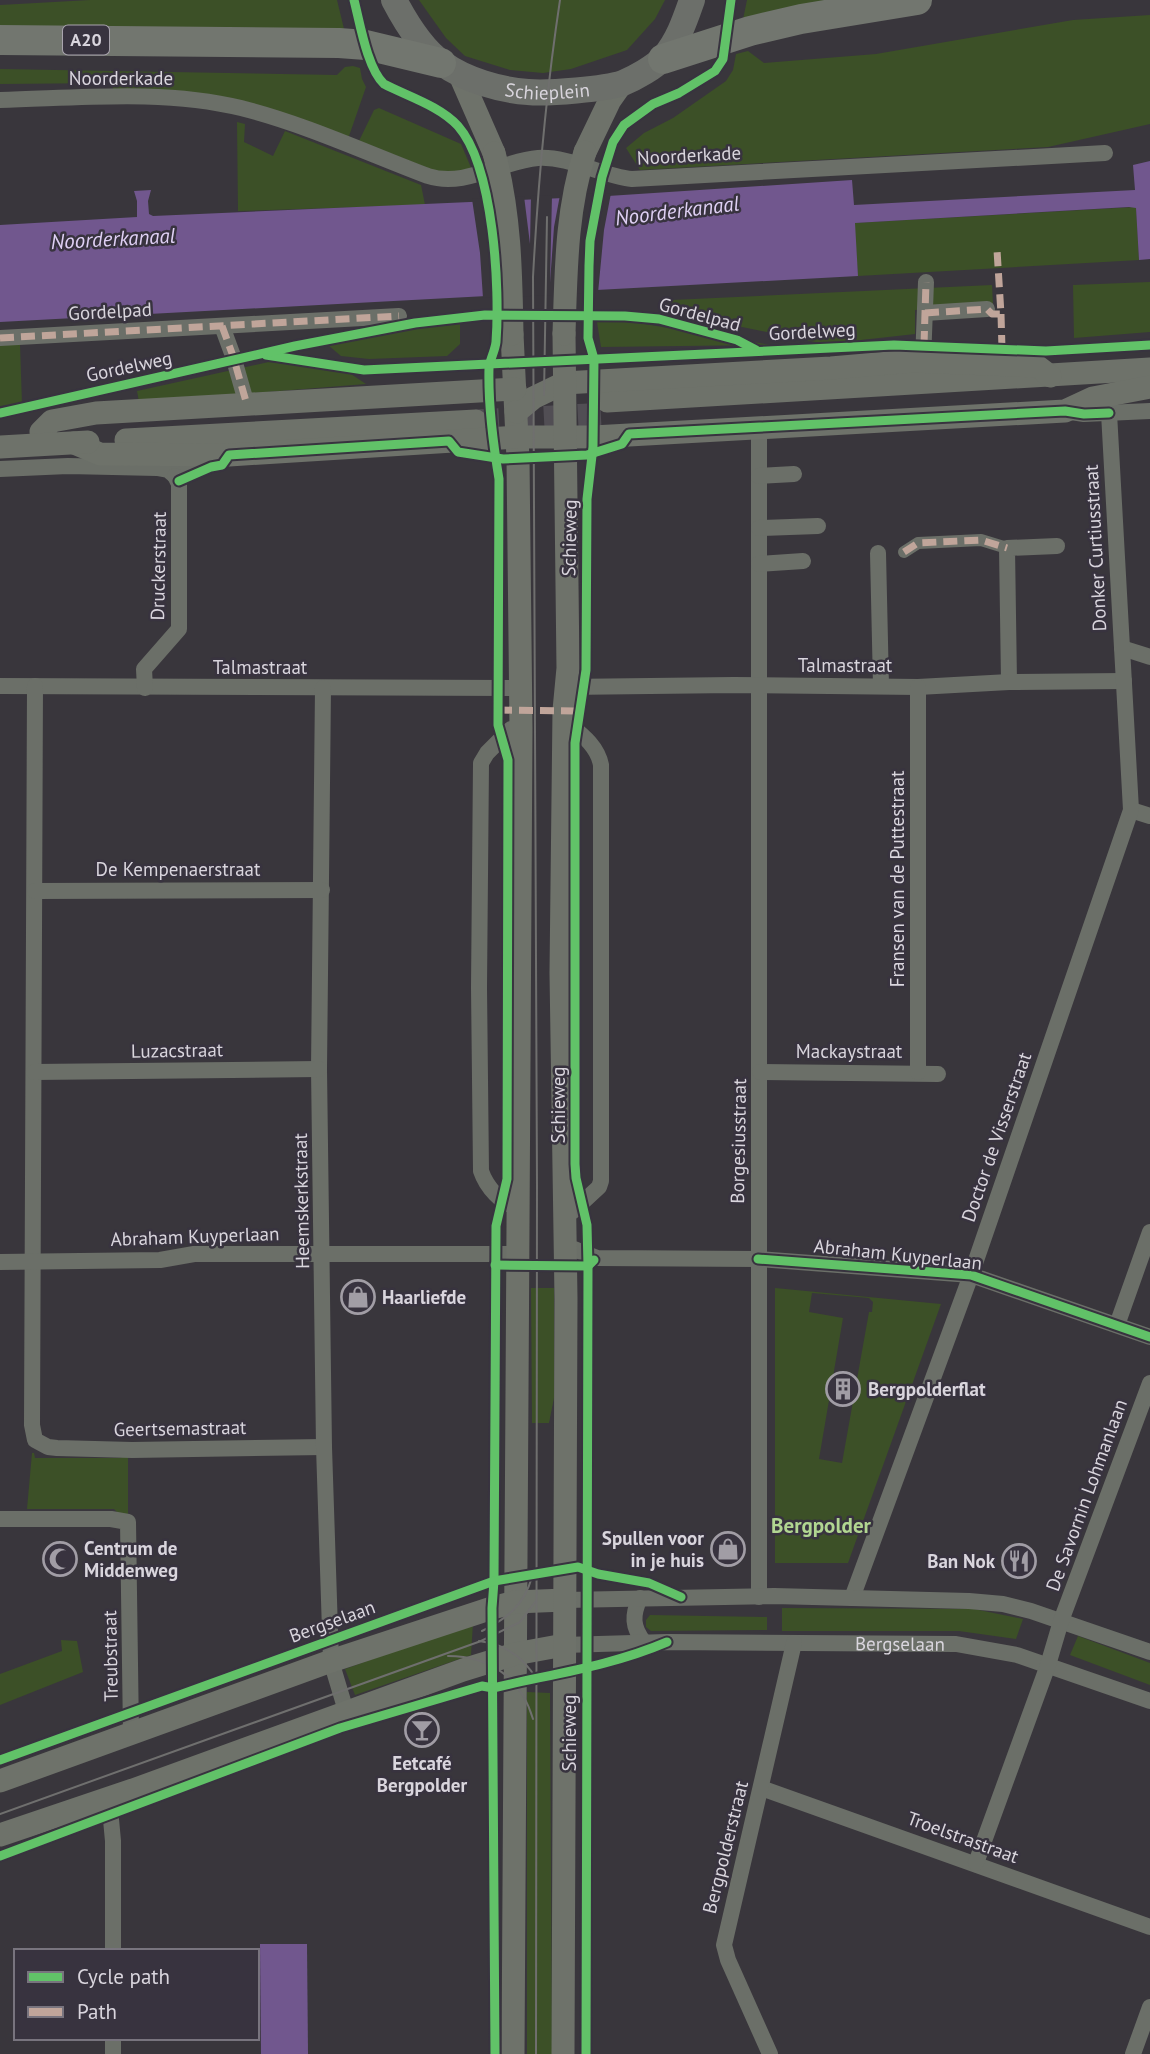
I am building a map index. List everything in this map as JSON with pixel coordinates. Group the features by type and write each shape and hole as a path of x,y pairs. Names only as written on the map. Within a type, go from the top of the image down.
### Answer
{"highway":[{"path":"663,59 750,31 802,19 917,0"},
{"name":"A20","path":"0,40 339,43 392,50 450,68"}],"main road":[{"name":"Schieplein","path":"395,2 415,34 450,68 501,88 554,93 622,83 663,59 681,31 692,0"},
{"name":"Schieweg","path":"450,68 494,153 500,174 510,256 517,437 520,688 511,734 519,1207 506,1254 515,1602 513,2054"},
{"name":"Schieweg","path":"563,2054 563,726 575,687 568,668 564,334 568,238 580,168 610,100 622,83"},
{"name":"Gordelweg","path":"41,432 52,421 96,413 247,405 515,400 533,398 564,383 923,361 1037,366 1050,376"},
{"name":"Gordelweg","path":"1150,369 608,407 1135,383 1150,386"},
{"name":"Gordelweg","path":"74,443 100,454 198,455 517,437 565,438 1065,411 1093,398 1150,386"},
{"name":"Gordelweg","path":"0,435 475,414 0,447"},
{"name":"Bergselaan","path":"0,1781 331,1661 515,1602 565,1600"},
{"name":"Bergselaan","path":"0,1835 463,1670 515,1654 564,1645"}],"street":[{"name":"Noorderkade","path":"0,100 164,97 222,104 293,125 428,176 446,180 538,158 632,179 1105,153"},
{"path":"923,361 926,282"},
{"path":"925,313 987,309"},
{"name":"Gordelpad","path":"0,338 399,316"},
{"path":"222,326 247,405"},
{"name":"Gordelweg","path":"1065,411 1084,414 1150,411"},
{"name":"Donker Curtiusstraat","path":"1109,413 1124,681"},
{"name":"Borgesiusstraat","path":"759,427 759,1597"},
{"path":"0,469 68,466 157,468 167,470 175,476 197,461 198,455"},
{"path":"759,476 794,474"},
{"name":"Druckerstraat","path":"145,688 144,668 179,629 180,491 179,481 175,476"},
{"path":"759,528 818,526"},
{"path":"904,552 918,543 981,540 1007,548 1057,545"},
{"path":"1007,548 1009,682"},
{"path":"878,553 881,686"},
{"path":"759,564 803,561"},
{"path":"1122,648 1150,657"},
{"name":"Talmastraat","path":"575,687 919,687 1009,682 1124,681"},
{"name":"Doctor de Visserstraat","path":"852,1598 971,1275 1131,810 1124,681"},
{"path":"34,1262 35,686"},
{"name":"Talmastraat","path":"0,687 520,688"},
{"name":"Fransen van de Puttestraat","path":"918,1072 919,687"},
{"name":"Heemskerkstraat","path":"323,688 323,890 319,1069 324,1447 331,1661 346,1712"},
{"path":"563,726 572,726 577,731 598,753 601,765 601,1178 598,1187 572,1212 564,1212"},
{"path":"511,734 487,753 481,763 481,1167 484,1179 493,1190 510,1206 519,1207"},
{"path":"1131,810 1150,816"},
{"name":"De Kempenaerstraat","path":"35,891 323,890"},
{"name":"Luzacstraat","path":"34,1072 319,1069"},
{"name":"Mackaystraat","path":"760,1072 938,1074"},
{"path":"1117,1325 1150,1231"},
{"name":"Abraham Kuyperlaan","path":"565,1249 574,1249 597,1258 758,1259 971,1275 1150,1337"},
{"name":"Abraham Kuyperlaan","path":"0,1262 160,1260 194,1254 506,1254"},
{"name":"Geertsemastraat","path":"34,1262 32,1425 38,1443 57,1448 120,1450 324,1447"},
{"name":"De Savornin Lohmanlaan","path":"1061,1621 1150,1383"},
{"name":"Treubstraat","path":"0,1519 111,1519 128,1522 131,1734"},
{"name":"Bergselaan","path":"565,1600 759,1597 969,1601 1003,1604 1150,1651"},
{"path":"640,1598 634,1611 634,1630 643,1642"},
{"path":"976,1863 1048,1665 1061,1621"},
{"name":"Bergselaan","path":"564,1645 643,1642 956,1644 1017,1655 1150,1701"},
{"name":"Bergpolderstraat","path":"770,2054 727,1960 724,1945 794,1643"},
{"name":"Troelstrastraat","path":"761,1788 1150,1927"},
{"path":"109,1798 113,1841 113,1949"},
{"path":"1133,2054 1150,2007"}],"green space":[{"path":"90,0 337,0 345,33 0,32 0,5"},
{"path":"419,0 665,0 655,19 627,50 571,69 543,73 510,70 465,56 446,38"},
{"path":"747,0 859,0 741,29"},
{"path":"1150,15 1150,124 1048,147 640,170 626,148 644,133 673,118 726,81 733,70 736,54 748,51 764,63 876,54 1073,20"},
{"path":"345,67 360,68 366,87 348,139 272,110 113,89 112,83 0,84 0,69 337,75"},
{"path":"379,108 461,144 475,177 453,178 359,141 374,110"},
{"path":"237,122 245,124 244,142 273,156 285,131 421,185 425,205 238,211"},
{"path":"1136,207 1139,260 858,276 854,223"},
{"path":"1150,282 1150,332 1074,338 1073,285"},
{"path":"992,285 993,305 915,310 915,334 825,344 659,310 672,300"},
{"path":"596,316 771,345 601,347"},
{"path":"460,321 460,344 447,356 369,359 341,356 328,345"},
{"path":"20,344 22,404 0,406 0,345"},
{"path":"269,362 345,370 366,384 139,402 137,391"},
{"path":"531,1288 554,1288 554,1398 549,1423 532,1423"},
{"path":"775,1288 941,1304 848,1563 775,1563","holes":["812,1293 869,1298 873,1302 872,1312 869,1312 842,1463 819,1459 843,1318 809,1312"]},
{"path":"32,1453 35,1458 121,1458 123,1453 128,1453 128,1514 119,1514 114,1509 27,1509"},
{"path":"782,1608 974,1609 1023,1619 1016,1639 959,1631 782,1631"},
{"path":"650,1615 767,1617 767,1630 651,1631 646,1627 646,1620"},
{"path":"473,1623 471,1655 355,1695 345,1669"},
{"path":"1078,1636 1150,1663 1150,1685 1070,1655"},
{"path":"61,1640 77,1641 83,1672 0,1705 0,1674 62,1651"},
{"path":"527,1692 550,1693 552,2054 527,2054"}],"water":[{"name":"Noorderkanaal","path":"1150,161 1150,259 1139,260 1136,208 1129,207 855,223 858,276 0,322 0,225 137,217 134,191 151,190 149,214 153,216 608,196 852,180 854,205 1135,190 1133,165"},
{"path":"260,1944 307,1944 308,2054 261,2054"}],"pier":[{"path":"611,193 604,230 598,293 483,298 472,199 524,196 530,244 531,196 552,195 550,283 554,227 560,195"}],"tunnel":[{"path":"476,421 608,414"}],"tram line":[{"path":"536,2054 537,1186 533,277 543,138 560,0"},
{"path":"544,395 547,217"},
{"path":"482,1631 514,1610 529,1587 532,1577"},
{"path":"0,1814 481,1641 520,1622 536,1601"},
{"path":"479,1641 497,1645 513,1653 537,1680"},
{"path":"448,1656 477,1660 502,1672 521,1692 533,1719"}],"marked path":[{"path":"925,313 987,309 992,314 1001,314 997,250"},
{"path":"924,345 926,282"},
{"path":"1001,314 1002,349"},
{"path":"0,338 399,316"},
{"path":"222,326 247,405"},
{"path":"904,552 918,543 981,540 1007,548"},
{"path":"498,710 581,711"}],"cycle path":[{"path":"354,0 365,45 378,77 384,84 433,107 451,119 470,145 487,198 495,261 496,342 489,382 491,424 499,479 498,725 508,760 507,1179 496,1226 492,1608 495,2054"},
{"path":"586,2054 588,1266 587,1225 575,1164 575,743 586,670 587,499 593,447 594,359 588,338 590,241 602,177 613,142 624,125 653,104 679,93 715,71 723,59 731,0"},
{"path":"0,413 295,346 415,323 485,315 625,316 659,319 737,340 756,350"},
{"path":"266,355 364,370 894,345 1046,351 1150,345"},
{"path":"179,481 222,465 229,455 449,441 458,452 503,459 587,455 622,444 629,434 1065,411 1084,414 1109,413"},
{"path":"758,1259 971,1275 1150,1337"},
{"path":"495,1265 588,1266 594,1260"},
{"path":"0,1760 494,1581 578,1567 598,1574 649,1583 681,1597"},
{"path":"0,1856 340,1728 482,1686 493,1688 581,1669 667,1642"}],"place":[{"name":"Haarliefde","path":"358,1297"},
{"name":"Bergpolderflat","path":"843,1389"},
{"name":"Spullen voor in je huis","path":"728,1549"},
{"name":"Centrum de Middenweg","path":"60,1559"},
{"name":"Ban Nok","path":"1019,1561"},
{"name":"Eetcafé Bergpolder","path":"422,1730"}],"district":[{"name":"Bergpolder","path":"821,1526"}]}
